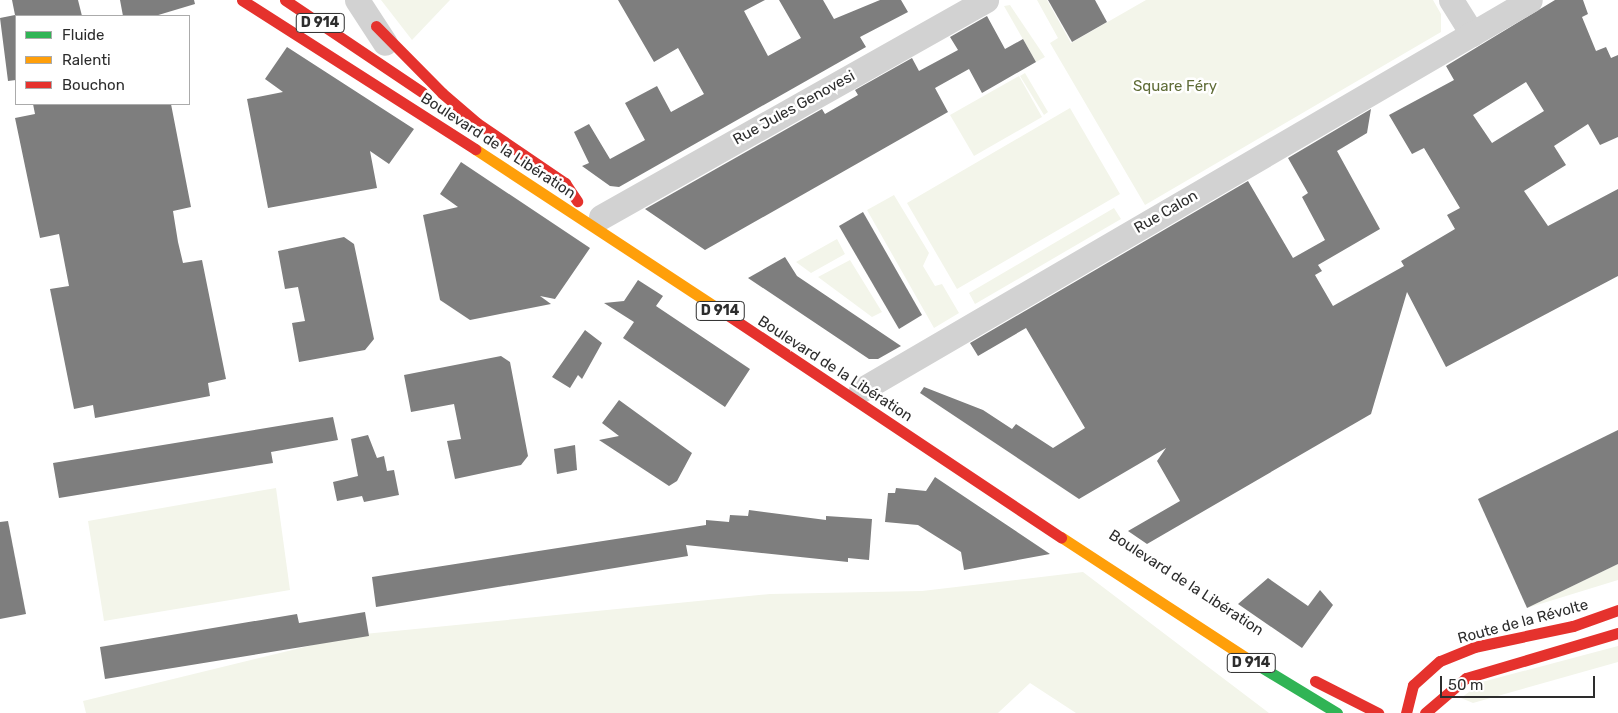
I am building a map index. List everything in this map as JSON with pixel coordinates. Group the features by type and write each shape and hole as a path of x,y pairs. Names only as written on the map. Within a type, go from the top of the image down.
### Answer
{"main road":[{"name":"Boulevard de la Libération","path":"242,0 271,5 390,70 466,128 861,390 884,403"},
{"name":"Boulevard de la Libération","path":"271,5 525,180 1037,521 1263,670 1337,713"},
{"path":"271,5 379,75 390,70"},
{"path":"376,26 442,93 478,123 565,183 577,201"},
{"path":"1037,521 1045,508"},
{"name":"Route de la Révolte","path":"1406,713 1413,685 1440,661 1474,647 1573,626 1618,610"},
{"path":"1425,713 1466,678 1618,633"},
{"path":"1300,673 1378,713"}],"street":[{"path":"357,0 376,26 390,70"},
{"name":"Rue Jules Genovesi","path":"602,217 986,0"},
{"path":"1452,0 1472,34"},
{"name":"Rue Calon","path":"861,390 1530,0"}],"green space":[{"path":"381,0 450,0 412,40"},
{"name":"Square Féry","path":"1037,0 1047,0 1071,43 1146,0 1433,0 1441,14 1441,32 1145,205 1050,43 1058,38"},
{"path":"1010,5 1045,57 1036,62 1004,6"},
{"path":"1025,73 1048,112 1044,115 1020,76"},
{"path":"1019,76 1042,117 974,156 950,115"},
{"path":"1070,108 1120,194 957,289 907,203"},
{"path":"894,195 929,253 923,266 935,286 942,284 959,313 934,328 867,210"},
{"path":"1114,208 1121,219 975,304 969,293"},
{"path":"837,239 845,254 811,273 796,262"},
{"path":"850,260 882,312 872,317 818,277"},
{"path":"276,488 290,590 104,621 88,521"},
{"path":"1618,564 1618,580 1527,608"},
{"path":"1083,572 1269,713 1076,713 1030,683 998,713 86,713 83,701 354,635 770,594 922,591"},
{"path":"1618,646 1618,662 1473,703 1461,698 1482,682"}],"building":[{"path":"12,0 78,0 82,15 15,15"},
{"path":"120,0 194,0 195,4 158,15 123,15"},
{"path":"618,0 765,0 744,11 768,56 801,38 779,0 823,0 834,19 880,0 901,0 908,12 860,37 866,47 619,187 610,186 582,166 589,163 574,132 589,124 610,159 645,140 625,103 657,86 671,112 704,94 678,48 654,62"},
{"path":"1048,0 1095,0 1107,22 1072,42"},
{"path":"1555,0 1583,0 1588,14 1582,17 1596,51 1606,47 1611,58 1618,55 1618,137 1600,145 1588,124 1554,146 1566,165 1524,191 1548,226 1618,189 1618,276 1446,367 1407,292 1371,414 1147,544 1128,531 1180,501 1157,461 1166,448 1079,499 920,393 924,387 983,410 1012,429 1016,424 1053,448 1085,428 1026,328 978,356 970,343 1248,181 1293,258 1325,240 1302,197 1308,193 1288,158 1371,109 1367,133 1337,151 1380,229 1318,265 1322,271 1315,275 1333,306 1404,266 1401,261 1455,229 1447,215 1460,208 1424,148 1412,154 1389,115 1454,80 1446,66","holes":["1526,82 1544,111 1492,143 1473,115"]},
{"path":"15,15 15,80 8,81 0,18"},
{"path":"987,16 1005,49 1023,39 1036,62 982,93 969,69 935,88 948,112 705,250 645,209 822,109 825,114 858,95 855,90 912,58 919,71 958,50 950,37"},
{"path":"287,47 414,129 389,164 370,151 377,188 268,208 247,99 283,92 265,79"},
{"path":"33,105 171,105 191,207 173,211 178,242 183,263 202,260 226,379 208,383 210,396 95,418 93,405 74,409 50,289 69,286 59,234 40,238 15,118 35,114"},
{"path":"461,162 590,248 555,299 540,296 551,304 470,320 440,300 423,215 458,207 440,194"},
{"path":"863,212 922,315 899,329 839,226"},
{"path":"344,237 354,244 374,339 365,350 299,362 292,323 305,321 298,287 285,289 278,251"},
{"path":"785,257 797,276 901,346 878,359 869,359 748,278"},
{"path":"638,280 663,296 656,306 750,369 725,407 623,338 634,322 604,303 624,301"},
{"path":"585,330 602,343 582,379 578,375 570,388 552,377"},
{"path":"501,356 510,362 528,456 521,465 455,479 447,441 461,439 454,404 411,412 404,375"},
{"path":"619,400 692,453 677,481 669,486 599,440 619,436 602,423"},
{"path":"333,417 338,440 271,452 273,463 59,498 53,463"},
{"path":"1618,430 1618,564 1527,608 1478,499"},
{"path":"368,435 377,458 384,456 387,471 394,470 399,495 364,502 362,496 337,501 333,482 358,476 351,439"},
{"path":"575,445 577,470 557,474 554,449"},
{"path":"935,477 1050,554 964,570 961,552 918,525 885,522 888,493 895,493 896,488 926,491"},
{"path":"749,510 826,520 826,516 872,519 869,560 848,558 848,562 686,545 688,556 376,607 372,577 706,525 706,520 729,522 730,515 748,516"},
{"path":"8,521 26,614 0,619 0,522"},
{"path":"1268,578 1308,606 1320,590 1333,605 1302,648 1238,604"},
{"path":"365,612 369,636 105,679 100,647 297,614 299,623"}],"traffic: fast":[{"path":"1248,659 1337,713"}],"traffic: slow":[{"path":"475,149 720,310"},
{"path":"1061,537 1248,659"}],"traffic: jam":[{"path":"242,0 475,149"},
{"path":"285,0 422,92"},
{"path":"376,26 442,93 477,123 565,183 577,201"},
{"path":"720,310 1061,537"},
{"path":"1406,713 1413,685 1440,661 1474,647 1573,626 1618,610"},
{"path":"1425,713 1466,678 1618,633"},
{"path":"1315,681 1378,713"}]}
